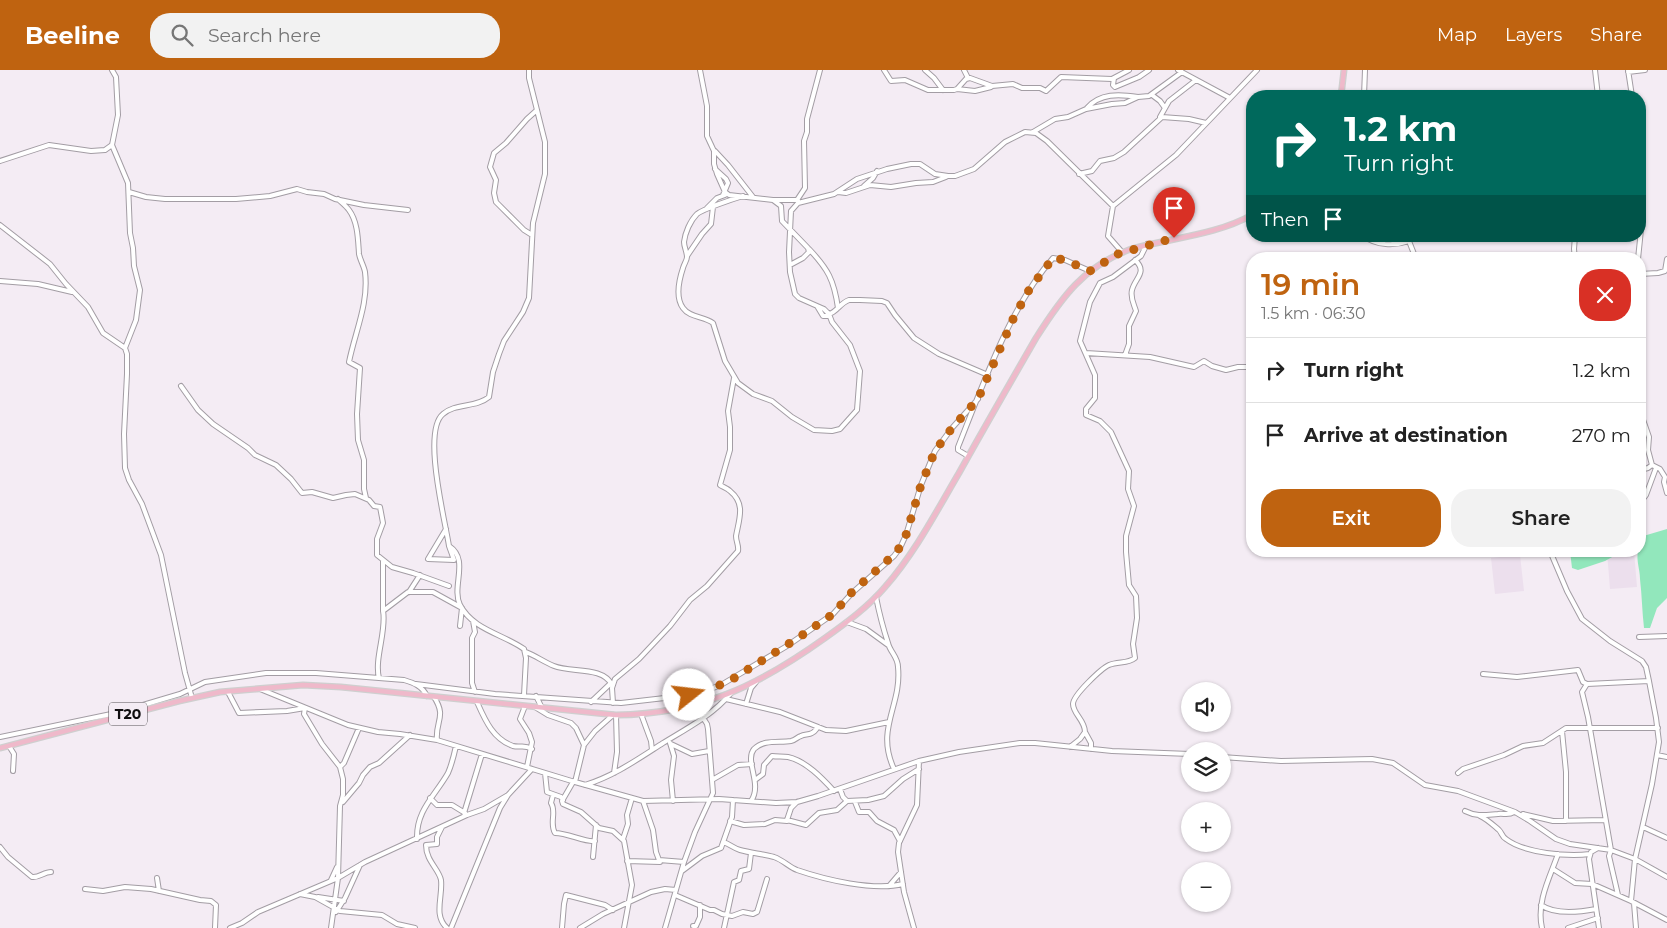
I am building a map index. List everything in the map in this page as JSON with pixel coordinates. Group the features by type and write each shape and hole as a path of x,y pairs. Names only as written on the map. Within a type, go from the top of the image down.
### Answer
{"main road":[{"path":"1342,90 1344,70"},
{"name":"T20","path":"0,748 192,698 258,688 303,685 342,687 477,702 614,714 641,714 679,709 731,693 756,682 795,659 847,622 876,597 895,575 918,542 1036,338 1057,306 1080,278 1098,264 1122,252 1147,244 1219,228 1246,219"}],"street":[{"path":"112,70 116,77 118,115 112,145 127,177 130,233 140,293 136,320 125,348"},
{"path":"446,529 428,559 454,560 449,546 433,446 438,421 440,416 446,412 482,402 490,395 493,372 504,341 523,312 529,298 532,235 535,213 544,184 546,169 545,142 529,78 529,70"},
{"path":"694,70 700,72 707,106 707,136 714,151 728,165 753,197"},
{"path":"820,70 807,119 807,132 804,141 805,188 791,211 789,230 790,265 796,296 817,306 823,316 829,315 844,302 856,299 884,302 914,338 939,354 988,375"},
{"path":"884,70 891,81 906,80 928,90 956,89 975,91 992,86 1013,84 1022,88 1040,88 1046,91 1061,77 1114,78 1129,70"},
{"path":"925,70 943,90"},
{"path":"964,70 968,78 992,86"},
{"path":"1114,78 1113,85 1115,87 1139,77 1149,70"},
{"path":"1122,252 1108,236 1113,206 1176,155 1257,70"},
{"path":"1364,90 1365,70"},
{"path":"1595,70 1597,90"},
{"path":"1631,90 1628,71 1645,70"},
{"path":"1086,109 1093,102 1116,94 1152,95 1180,71 1230,98"},
{"path":"956,89 968,78"},
{"path":"1079,174 1092,170 1100,161 1114,158 1124,152 1159,118 1172,98 1196,80"},
{"path":"1158,90 1158,100"},
{"path":"1152,95 1165,108"},
{"path":"1032,132 1051,121 1068,117 1086,109 1112,104 1125,104 1138,96"},
{"path":"532,235 524,230 496,202 494,191 496,179 490,166 494,153 537,110"},
{"path":"1159,118 1189,119 1206,123"},
{"path":"863,186 891,188 933,182 948,176 962,174 974,169 1005,142 1025,132 1032,132 1048,142 1113,206"},
{"path":"0,161 46,145 90,151 105,150 112,145"},
{"path":"714,151 715,169 724,194"},
{"path":"706,209 713,201 724,194 773,200 811,200 838,192 858,179 877,171 915,164 923,165 935,174 948,176"},
{"path":"838,192 846,193 863,186 873,178 877,171"},
{"path":"129,192 165,200 236,199 270,196 297,189 324,194 338,199 408,210"},
{"path":"687,256 684,242 693,219 706,209 743,196"},
{"path":"338,199 352,215 356,229 359,255 365,272 366,292 363,310 353,340 349,362 360,368 357,414 358,440 364,460 364,489 366,498"},
{"path":"773,200 781,206 782,221 789,230 823,263 834,287 838,308"},
{"path":"791,211 798,203 797,200"},
{"path":"713,207 711,224 687,256 678,291 681,305 690,314 713,323 721,351 734,378 745,389 778,405 811,429 817,431 832,431 842,428 858,410 860,374 850,345 832,322 829,315"},
{"path":"0,225 50,264 88,307 103,334 125,348 127,354 127,374 123,447 126,474 142,504 161,555 192,698"},
{"path":"1378,242 1387,244 1406,242"},
{"path":"1091,750 1091,743 1085,732 1083,721 1074,708 1073,703 1083,688 1108,665 1130,662 1135,658 1133,644 1137,618 1136,596 1129,585 1126,552 1126,536 1134,506 1128,489 1129,471 1111,432 1100,421 1086,415 1086,409 1095,398 1095,380 1094,370 1080,338 1088,308 1096,288 1100,283 1113,277 1143,254 1147,244"},
{"path":"790,265 806,255 809,252 808,248"},
{"path":"968,456 958,450 958,447 1017,311 1037,278 1053,258 1065,260 1090,271"},
{"path":"1646,274 1658,274 1665,271 1667,259"},
{"path":"1125,355 1129,344 1129,326 1136,311 1132,300 1132,291 1141,272 1139,264 1135,260"},
{"path":"0,281 38,284 73,292"},
{"path":"1086,353 1150,357 1194,367 1204,361 1212,366 1226,370 1246,366"},
{"path":"591,702 642,655 676,619 690,600 707,586 738,551 739,546 736,536 741,507 733,494 720,485 730,450 728,411 734,378"},
{"path":"180,386 198,410 213,424 255,455 276,465 294,481 302,493 311,492 332,498 354,494 366,498 374,506 380,507 383,524 378,539 377,555 392,567 449,586"},
{"path":"0,738 116,713 190,690 205,682 266,673 316,673 404,680 416,684 475,692 613,703 668,698 711,689 731,680 787,646 833,614 852,592 888,562 900,548 906,535 930,461 952,428 978,399"},
{"path":"1646,428 1649,437 1648,450 1652,465 1660,469 1665,477 1664,482 1667,493"},
{"path":"1646,468 1652,465"},
{"path":"1646,495 1656,468"},
{"path":"449,546 455,550 459,563 459,603 473,621 556,667 593,672 607,678 611,684 613,703"},
{"path":"1553,557 1567,591 1582,619 1610,641 1642,661 1646,667 1658,728 1657,755 1643,826 1634,859 1632,902 1636,928"},
{"path":"379,678 384,616 383,561"},
{"path":"383,611 408,592 420,575"},
{"path":"408,592 433,592 462,608"},
{"path":"876,597 888,645"},
{"path":"460,626 462,608"},
{"path":"473,621 475,632 472,638 474,645 472,683 475,692"},
{"path":"847,622 866,629 888,645 896,656 899,675 897,692 887,729 887,745 894,769"},
{"path":"1639,637 1667,636"},
{"path":"524,695 526,652"},
{"path":"1483,674 1517,677 1578,670 1583,682 1587,684 1649,681"},
{"path":"746,704 751,688 756,682"},
{"path":"416,684 427,696"},
{"path":"1587,684 1582,692 1590,727 1611,850 1609,856 1618,895"},
{"path":"258,688 359,728 437,740 643,801 710,799 776,803 797,802 919,761 959,752 1020,743 1091,750 1181,754"},
{"path":"228,692 239,713 305,708"},
{"path":"585,785 614,773 669,742 703,718 731,693"},
{"path":"536,696 542,708"},
{"path":"434,697 441,711 436,734 437,740"},
{"path":"726,699 780,712 826,730 846,731 889,722"},
{"path":"477,702 484,720 500,740 517,747 524,745 532,749"},
{"path":"665,928 684,862 713,793 708,729 695,705"},
{"path":"452,928 494,820 508,795 529,768 532,742 520,721 525,706"},
{"path":"535,707 542,713 571,723 576,728 584,744"},
{"path":"305,708 305,716 322,744 340,766 343,779 343,795 340,806 336,909"},
{"path":"563,800 574,782 584,744 614,714"},
{"path":"614,714 617,752 614,773"},
{"path":"641,714 651,741 652,750"},
{"path":"751,801 756,793 751,759 752,752 760,745 794,740 800,736 813,733 818,727"},
{"path":"1458,773 1523,746 1543,742 1569,727 1658,728"},
{"path":"340,766 344,763 359,728"},
{"path":"1562,730 1566,772 1566,821"},
{"path":"1070,747 1085,732"},
{"path":"340,806 370,767 379,763 410,735"},
{"path":"669,742 692,754 709,751"},
{"path":"669,742 674,756 671,780 672,801"},
{"path":"9,746 14,754 13,771"},
{"path":"417,839 420,816 448,772 456,746"},
{"path":"466,814 482,754"},
{"path":"1657,755 1667,757"},
{"path":"755,780 763,774 764,765 772,756 783,756 798,760 814,771 834,791"},
{"path":"1231,758 1281,761 1386,761 1402,768 1425,784 1458,791 1514,812 1530,820 1556,839 1578,846 1611,850 1634,859 1667,877"},
{"path":"914,928 907,908 898,852 900,841 917,805 919,761"},
{"path":"712,780 738,765 752,764"},
{"path":"840,789 847,801 854,802 884,796 903,779 919,769"},
{"path":"546,773 547,792 561,797 563,804 581,812 599,828 613,831 623,839 632,885 632,894 628,902 624,928"},
{"path":"230,928 242,923 258,912 338,878 360,865 466,814 484,809 508,795"},
{"path":"553,795 551,803 554,808 552,825 556,833 576,837 587,842 595,841"},
{"path":"430,798 437,805 452,805 466,814"},
{"path":"623,839 628,824 627,815 632,798"},
{"path":"682,871 702,856 720,848 734,809 733,800"},
{"path":"643,801 654,834 656,852 659,860 662,862"},
{"path":"730,821 744,825 765,824 775,820 807,825 819,813 837,810 847,801"},
{"path":"787,821 791,809 797,802"},
{"path":"854,802 859,812 869,812 877,821 894,830 900,841"},
{"path":"1464,811 1480,816 1490,822 1508,841 1526,848 1558,854 1590,854 1599,848"},
{"path":"1480,816 1514,812 1553,821 1605,820"},
{"path":"593,858 596,825"},
{"path":"442,826 437,837 437,844 426,845 426,850 432,866 440,875 440,921 447,928"},
{"path":"1643,826 1667,838"},
{"path":"723,842 738,850 774,857 786,862 796,870 823,878 847,883 889,886 903,884"},
{"path":"0,848 32,877 36,877 44,872 51,872"},
{"path":"724,928 734,882 739,880 741,871 749,868 751,852"},
{"path":"1542,928 1541,905 1558,854"},
{"path":"1590,854 1592,884 1599,928"},
{"path":"627,861 684,862"},
{"path":"331,880 338,862"},
{"path":"331,928 333,915 344,901 360,865"},
{"path":"1552,869 1576,883 1592,884 1667,920"},
{"path":"889,886 901,872"},
{"path":"157,878 159,891"},
{"path":"580,928 655,890 675,893 727,915 734,916 743,912 753,914 757,912 767,879"},
{"path":"85,889 103,891 125,887 159,891 215,903 215,928"},
{"path":"300,894 344,901"},
{"path":"562,928 566,895 605,904 613,910"},
{"path":"315,897 346,913 377,914 397,924 414,928"},
{"path":"693,926 696,926 698,923 700,905"},
{"path":"1541,905 1552,911 1579,912 1596,909"},
{"path":"1568,928 1598,918"}],"shaded area":[{"path":"1520,557 1524,591 1495,594 1491,558"},
{"path":"1607,557 1634,557 1637,587 1610,589"}],"green space":[{"path":"1667,529 1667,598 1657,608 1650,628 1644,628 1637,558 1646,557 1646,535"},
{"path":"1571,557 1612,557 1578,570 1572,568"}],"route":[{"path":"689,695 721,685 787,646 833,614 852,592 897,552 906,535 921,485 935,451 966,410 978,399 1014,317 1029,290 1053,258 1065,260 1090,271 1098,264 1118,254 1147,244 1174,238"}]}
